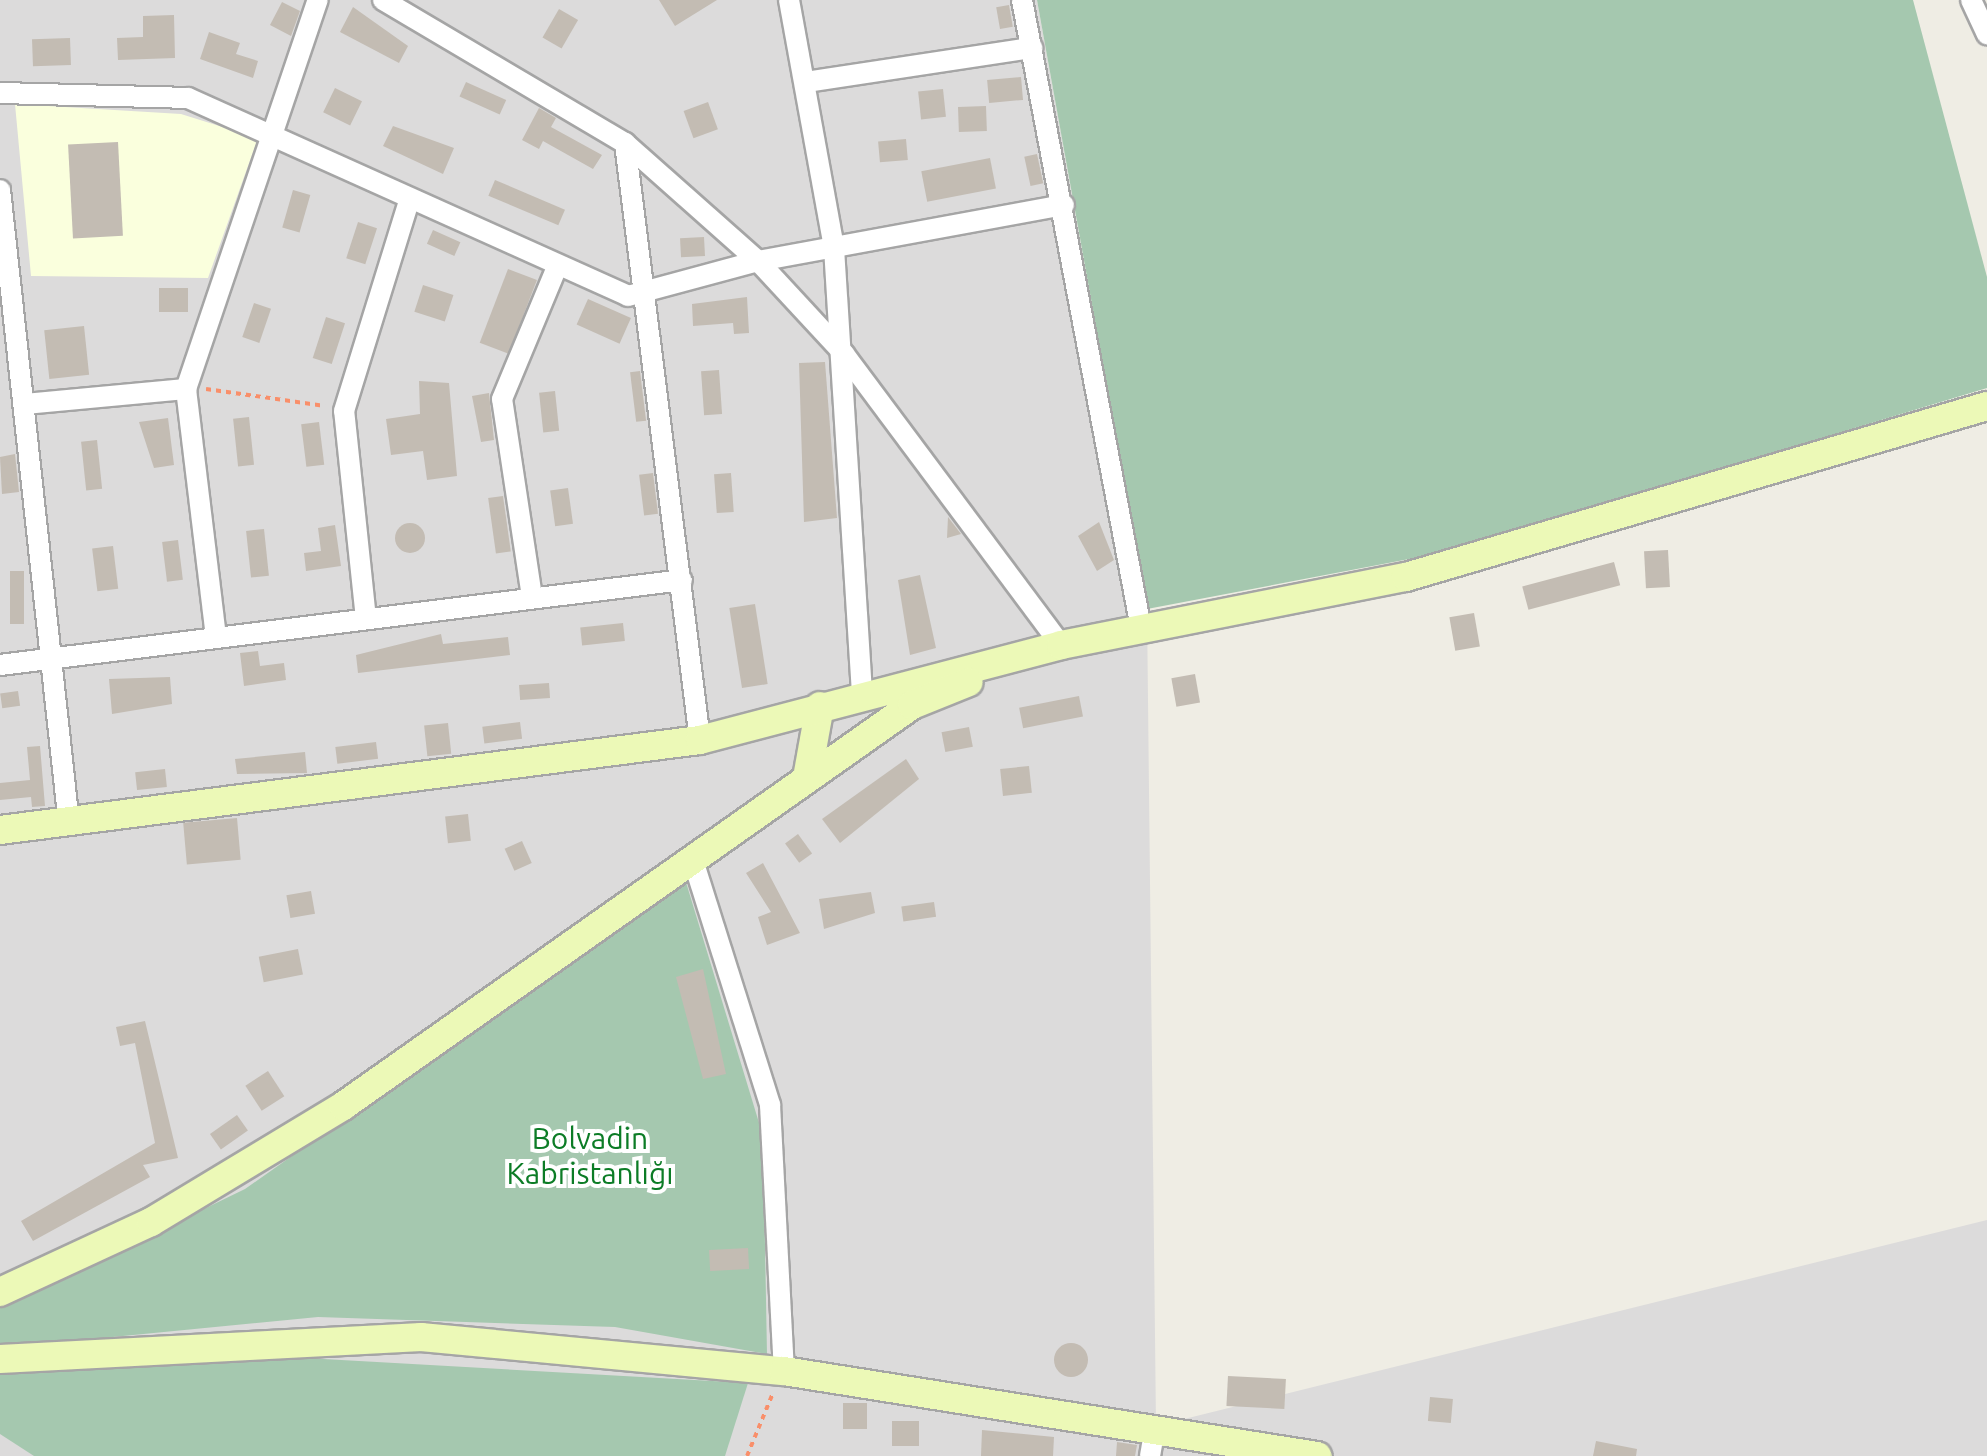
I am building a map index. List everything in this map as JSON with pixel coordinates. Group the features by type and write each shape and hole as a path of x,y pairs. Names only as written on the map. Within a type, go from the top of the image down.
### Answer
{"street":[{"path":"216,636 186,389 268,130 318,0"},
{"path":"383,0 626,143 758,261 844,354 1061,645"},
{"path":"789,0 834,248 844,354 862,695"},
{"path":"1022,0 1064,205 1141,628"},
{"path":"1972,0 1987,35"},
{"path":"806,82 1032,48"},
{"path":"0,93 188,98 268,130 409,202 628,296 642,286 758,261 1064,205"},
{"path":"626,143 700,740"},
{"path":"0,190 69,824"},
{"path":"366,619 344,411 409,202"},
{"path":"532,598 502,399 557,267"},
{"path":"24,404 186,389"},
{"path":"0,830 700,740 1061,645 1406,577 1987,406"},
{"path":"0,665 682,580"},
{"path":"0,1292 151,1222 342,1106 912,706 1061,645"},
{"path":"807,778 820,706"},
{"path":"692,857 770,1105 784,1371"},
{"path":"0,1359 421,1337 784,1371 1156,1427 1317,1456"},
{"path":"1150,1456 1156,1427"}],"path":[{"path":"186,389 271,392 344,411"},
{"path":"747,1456 784,1371"}],"shaded area":[{"path":"0,0 1037,0 1147,609 1156,1426 1987,1220 1987,1456 0,1456"},
{"path":"15,104 181,114 258,138 208,278 31,276"}],"green space":[{"path":"1037,0 1913,0 1987,277 1987,388 1446,552 1147,609"},
{"name":"Bolvadin Kabristanlığı","path":"685,879 763,1136 767,1354 615,1327 318,1317 0,1348 0,1308 245,1189"},
{"path":"288,1357 748,1383 725,1456 34,1456 0,1434 0,1375"}],"building":[{"path":"659,0 717,0 675,26"},
{"path":"282,2 300,11 291,36 270,25"},
{"path":"1009,5 1013,27 1000,29 996,7"},
{"path":"353,7 408,46 399,63 340,32"},
{"path":"559,9 578,20 562,49 542,38"},
{"path":"174,15 175,58 118,60 117,38 143,37 143,16"},
{"path":"209,32 240,43 236,54 258,61 253,78 200,59"},
{"path":"70,38 71,65 33,66 32,39"},
{"path":"1021,77 1023,100 989,103 987,80"},
{"path":"466,82 506,100 500,115 459,97"},
{"path":"335,88 362,101 350,125 323,112"},
{"path":"943,89 946,117 921,119 918,92"},
{"path":"708,102 718,129 693,138 684,111"},
{"path":"986,106 987,131 959,132 958,107"},
{"path":"539,108 556,118 551,127 602,155 593,169 543,141 539,149 522,140"},
{"path":"393,126 454,148 443,174 383,146"},
{"path":"906,139 908,160 880,162 878,141"},
{"path":"118,142 123,236 73,238 68,145"},
{"path":"1037,154 1043,183 1031,186 1024,157"},
{"path":"990,158 996,188 927,202 921,171"},
{"path":"495,180 565,210 558,225 488,196"},
{"path":"293,190 310,195 300,232 282,227"},
{"path":"358,222 377,228 365,264 346,258"},
{"path":"433,230 460,242 454,256 427,244"},
{"path":"704,237 705,256 681,257 680,238"},
{"path":"508,269 537,280 509,354 480,343"},
{"path":"423,285 453,295 445,322 414,312"},
{"path":"159,288 188,288 188,312 159,312"},
{"path":"747,297 749,333 734,334 733,323 693,326 692,304"},
{"path":"588,299 631,318 620,344 577,325"},
{"path":"254,303 271,309 259,343 242,337"},
{"path":"326,317 345,323 332,364 313,358"},
{"path":"84,326 89,375 49,379 44,330"},
{"path":"825,362 837,518 804,522 799,363"},
{"path":"719,370 722,414 704,415 701,371"},
{"path":"640,371 646,421 636,422 630,372"},
{"path":"419,381 449,383 457,476 427,480 423,451 391,455 386,419 420,414"},
{"path":"555,391 559,431 543,432 539,393"},
{"path":"489,393 494,440 481,442 472,396"},
{"path":"249,417 254,465 238,466 233,419"},
{"path":"168,418 174,465 154,468 139,422"},
{"path":"319,422 324,465 306,467 301,424"},
{"path":"97,440 102,489 86,490 81,442"},
{"path":"15,454 19,492 2,494 0,457"},
{"path":"653,473 658,514 644,515 639,475"},
{"path":"731,473 734,512 717,513 714,474"},
{"path":"568,488 573,524 555,526 550,491"},
{"path":"503,496 511,551 496,554 488,498"},
{"path":"948,517 961,534 947,538"},
{"path":"1099,522 1114,560 1097,571 1078,536"},
{"path":"410,523 421,527 425,538 421,549 410,553 399,549 395,538 399,527"},
{"path":"335,525 341,566 306,571 304,553 321,551 318,528"},
{"path":"264,529 269,576 251,578 246,531"},
{"path":"178,540 183,580 167,582 162,542"},
{"path":"113,546 118,589 97,591 92,549"},
{"path":"1668,550 1670,587 1646,588 1644,551"},
{"path":"1614,562 1620,585 1528,610 1522,587"},
{"path":"10,571 24,571 24,624 10,624"},
{"path":"920,575 936,648 910,655 898,580"},
{"path":"755,604 768,684 742,688 729,608"},
{"path":"1474,613 1480,646 1455,651 1449,617"},
{"path":"623,623 625,641 582,645 580,627"},
{"path":"441,634 443,644 508,637 510,655 358,673 356,655"},
{"path":"258,651 260,666 284,663 286,680 244,686 240,653"},
{"path":"1195,674 1200,703 1176,707 1171,678"},
{"path":"170,677 172,704 112,714 109,679"},
{"path":"549,683 550,698 520,700 519,685"},
{"path":"18,691 20,706 2,708 0,694"},
{"path":"1079,696 1083,717 1023,728 1019,708"},
{"path":"520,722 522,739 484,744 482,727"},
{"path":"448,723 451,754 427,756 424,726"},
{"path":"969,727 973,747 945,752 942,732"},
{"path":"376,742 378,759 337,764 335,747"},
{"path":"40,746 45,806 32,807 31,797 0,800 0,783 30,780 27,747"},
{"path":"305,752 307,773 237,774 235,759"},
{"path":"906,759 919,779 840,843 822,819"},
{"path":"1029,766 1032,793 1003,796 1000,769"},
{"path":"165,769 167,787 137,790 135,772"},
{"path":"468,814 471,841 448,843 445,816"},
{"path":"237,818 241,860 187,865 183,823"},
{"path":"798,834 812,853 799,863 785,843"},
{"path":"522,841 532,863 514,871 505,849"},
{"path":"763,863 800,933 767,945 758,917 771,912 746,873"},
{"path":"311,891 315,914 290,918 286,895"},
{"path":"871,892 875,913 824,929 819,899"},
{"path":"934,902 936,917 903,921 901,907"},
{"path":"298,949 303,975 264,982 259,957"},
{"path":"703,969 726,1074 703,1079 676,977"},
{"path":"145,1021 178,1158 143,1165 150,1177 33,1241 21,1221 155,1143 135,1043 120,1046 116,1027"},
{"path":"268,1071 284,1096 262,1111 245,1086"},
{"path":"237,1115 248,1131 221,1149 210,1134"},
{"path":"748,1248 749,1269 710,1271 709,1250"},
{"path":"1071,1343 1083,1348 1088,1360 1083,1372 1071,1377 1059,1372 1054,1360 1059,1348"},
{"path":"1228,1376 1286,1379 1284,1409 1226,1406"},
{"path":"1430,1397 1453,1399 1451,1423 1428,1421"},
{"path":"843,1403 867,1403 867,1429 843,1429"},
{"path":"892,1421 919,1421 919,1446 892,1446"},
{"path":"982,1430 1054,1437 1053,1456 981,1456"},
{"path":"1596,1441 1637,1449 1636,1456 1593,1456"},
{"path":"1117,1442 1137,1445 1135,1456 1116,1456"}]}
